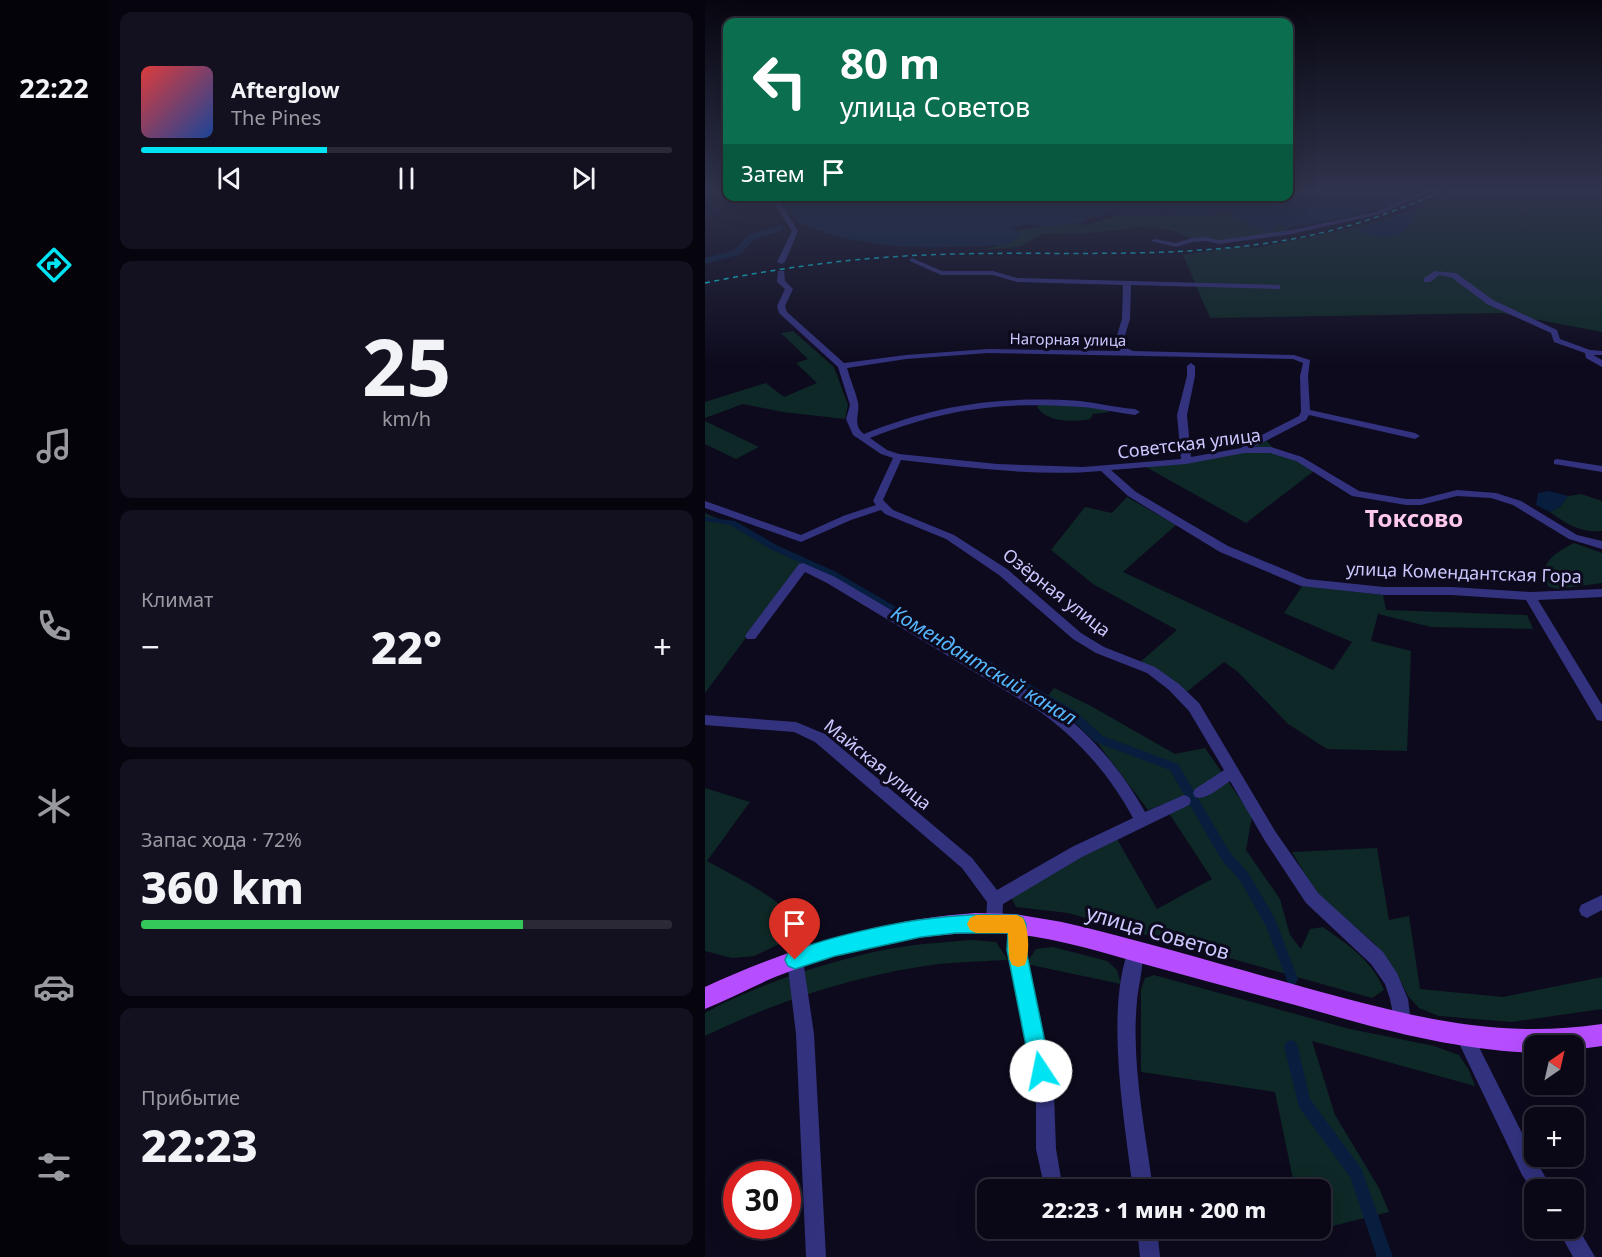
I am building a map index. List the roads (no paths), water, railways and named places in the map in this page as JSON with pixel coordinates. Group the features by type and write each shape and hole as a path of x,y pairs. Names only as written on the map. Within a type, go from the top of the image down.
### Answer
{"main road":[{"name":"улица Советов","path":"705,998 738,981 835,947 921,928 994,923 1065,931 1402,1023 1465,1037 1517,1042 1557,1042 1602,1035"}],"street":[{"path":"705,504 767,524 801,539 847,518 882,506 878,501 881,490 898,457 884,452 856,433 851,418 854,405 841,366 783,313 782,300 789,289 781,282 781,267 789,248"},
{"path":"912,260 941,273 993,273 1017,280 1277,287"},
{"path":"1427,280 1438,273 1453,275 1490,302 1554,332 1557,340 1589,352 1602,353"},
{"path":"1127,282 1126,319 1120,348 1131,354"},
{"name":"Нагорная улица","path":"841,366 906,357 988,351 1294,357 1307,362 1304,375 1306,412"},
{"path":"1589,352 1589,357 1602,364"},
{"path":"1186,461 1182,415 1191,376 1191,366"},
{"path":"863,438 940,410 984,402 1084,404 1135,412"},
{"path":"1244,450 1253,443 1303,418 1306,412 1415,436"},
{"name":"Советская улица","path":"898,457 997,467 1105,470 1186,461 1244,450 1271,450 1299,459 1356,494 1378,499 1414,502 1457,493 1493,495 1517,503 1573,537 1602,545"},
{"path":"1557,462 1602,470"},
{"name":"улица Комендантская Гора","path":"1105,470 1132,494 1224,549 1305,583 1384,591 1452,591 1530,596 1602,593"},
{"name":"Озёрная улица","path":"882,506 905,520 950,537 1003,572 1077,636 1100,650 1151,670 1174,687 1194,707 1232,772 1312,898 1377,958 1391,979 1399,999 1402,1023"},
{"path":"751,636 803,567 831,580 1069,724 1102,760 1132,801 1142,820"},
{"path":"1530,596 1602,716"},
{"name":"Майская улица","path":"705,720 797,727 820,738 967,863 995,900"},
{"path":"1200,793 1232,772"},
{"path":"994,923 995,900 1077,852 1184,801"},
{"path":"1587,910 1602,902"},
{"path":"1017,924 1017,950 1045,1093 1046,1149 1053,1179"},
{"path":"1136,952 1129,976 1128,1025 1131,1081 1142,1179"},
{"path":"795,960 802,999 807,1051 812,1216 816,1257"},
{"path":"1465,1037 1536,1179"},
{"path":"1148,1239 1150,1257"},
{"path":"1574,1239 1585,1257"}],"water":[{"path":"1549,491 1568,496 1561,506 1550,512 1536,505 1538,493"}],"waterway":[{"path":"705,261 738,252 742,248"},
{"name":"Комендантский канал","path":"705,519 732,523 775,548 831,573 1071,713 1099,739 1174,767 1225,855 1245,878 1271,923 1292,979"},
{"name":"Комендантский канал","path":"1291,1047 1304,1102 1356,1173 1385,1257"}],"railway":[{"path":"705,283 815,264 897,256 1130,253 1224,248"}],"district":[{"name":"Токсово","path":"1414,517"}]}
